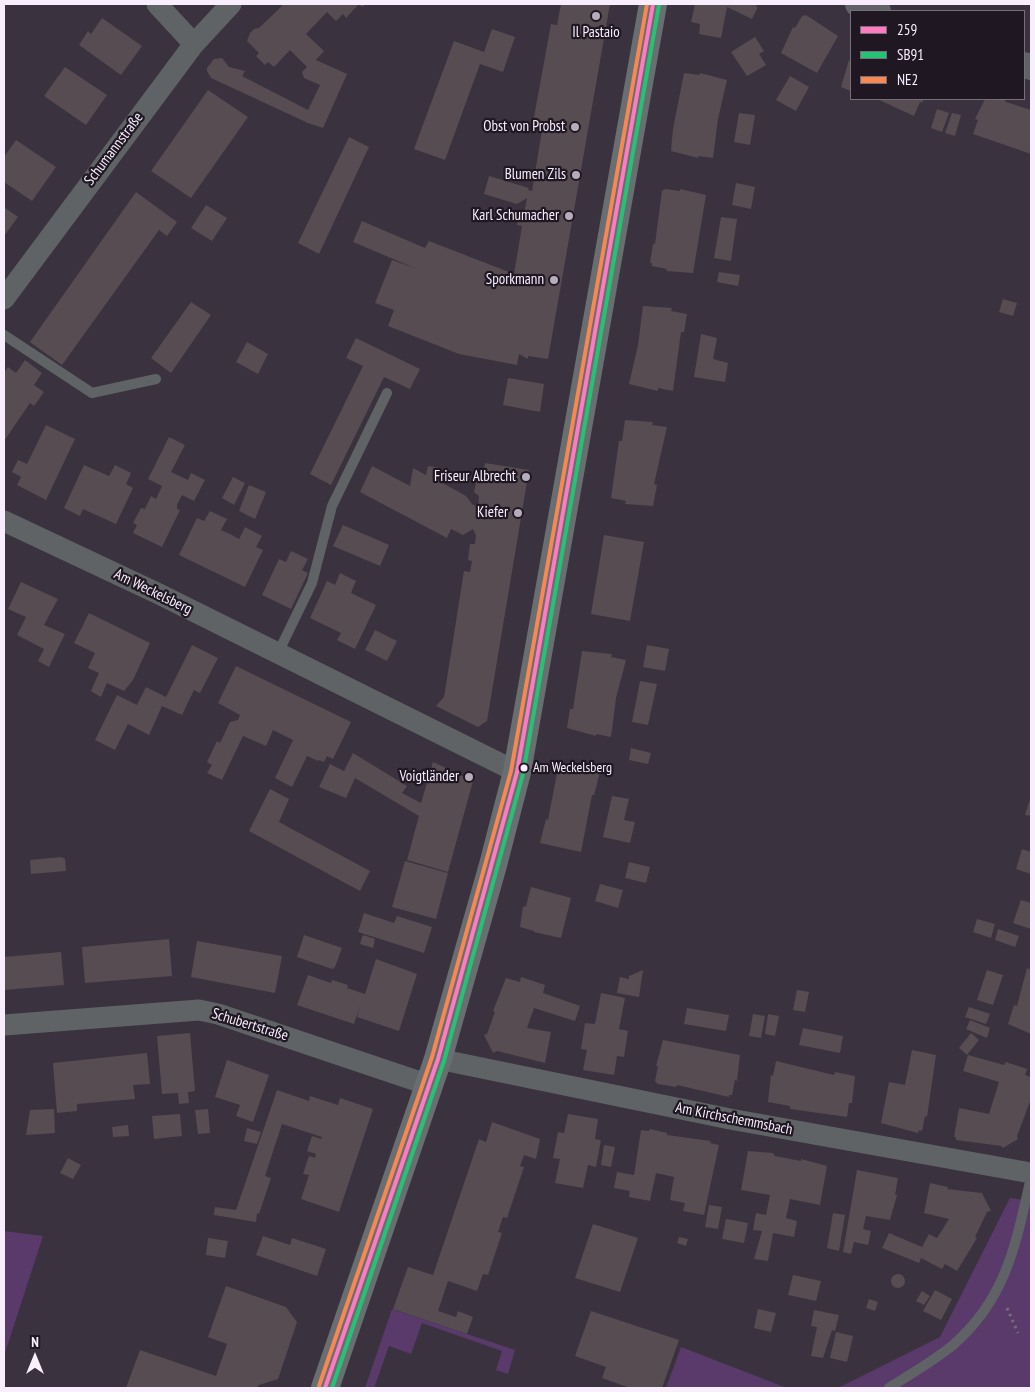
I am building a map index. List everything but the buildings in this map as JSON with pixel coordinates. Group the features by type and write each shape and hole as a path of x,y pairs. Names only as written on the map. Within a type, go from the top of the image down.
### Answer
{"main road":[{"path":"325,1388 438,1059 493,865 517,772 653,4"}],"street":[{"path":"157,4 194,44"},
{"name":"Schumannstraße","path":"4,299 194,44 231,4"},
{"path":"858,4 875,10"},
{"name":"Am Weckelsberg","path":"4,521 278,653 517,772"},
{"name":"Schubertstraße","path":"4,1025 199,1010 218,1014 429,1085"},
{"name":"Am Kirchschemmsbach","path":"438,1059 730,1119 1031,1173"}],"lane":[{"path":"4,335 92,393 156,379"},
{"path":"278,653 312,583 332,506 387,393"},
{"path":"889,1388 953,1345 980,1316 1004,1278 1014,1252 1031,1177"}],"shaded area":[{"path":"1010,1198 1031,1201 1031,1388 838,1388 940,1337"},
{"path":"4,1231 43,1236 4,1356"},
{"path":"392,1309 515,1350 508,1374 496,1370 502,1351 422,1323 411,1354 389,1346 374,1388 365,1388"},
{"path":"681,1347 787,1388 666,1388"}],"transit line":[{"name":"NE2","path":"319,1386 432,1057 511,771 647,4"},
{"name":"259","path":"325,1388 438,1059 517,772 653,4"},
{"name":"SB91","path":"332,1388 444,1061 523,774 659,5"}],"place":[{"name":"Il Pastaio","path":"596,16"},
{"name":"Obst von Probst","path":"575,127"},
{"name":"Blumen Zils","path":"576,175"},
{"name":"Karl Schumacher","path":"569,216"},
{"name":"Sporkmann","path":"554,280"},
{"name":"Friseur Albrecht","path":"526,477"},
{"name":"Kiefer","path":"518,513"},
{"name":"Am Weckelsberg","path":"524,768"},
{"name":"Voigtländer","path":"469,777"}]}
